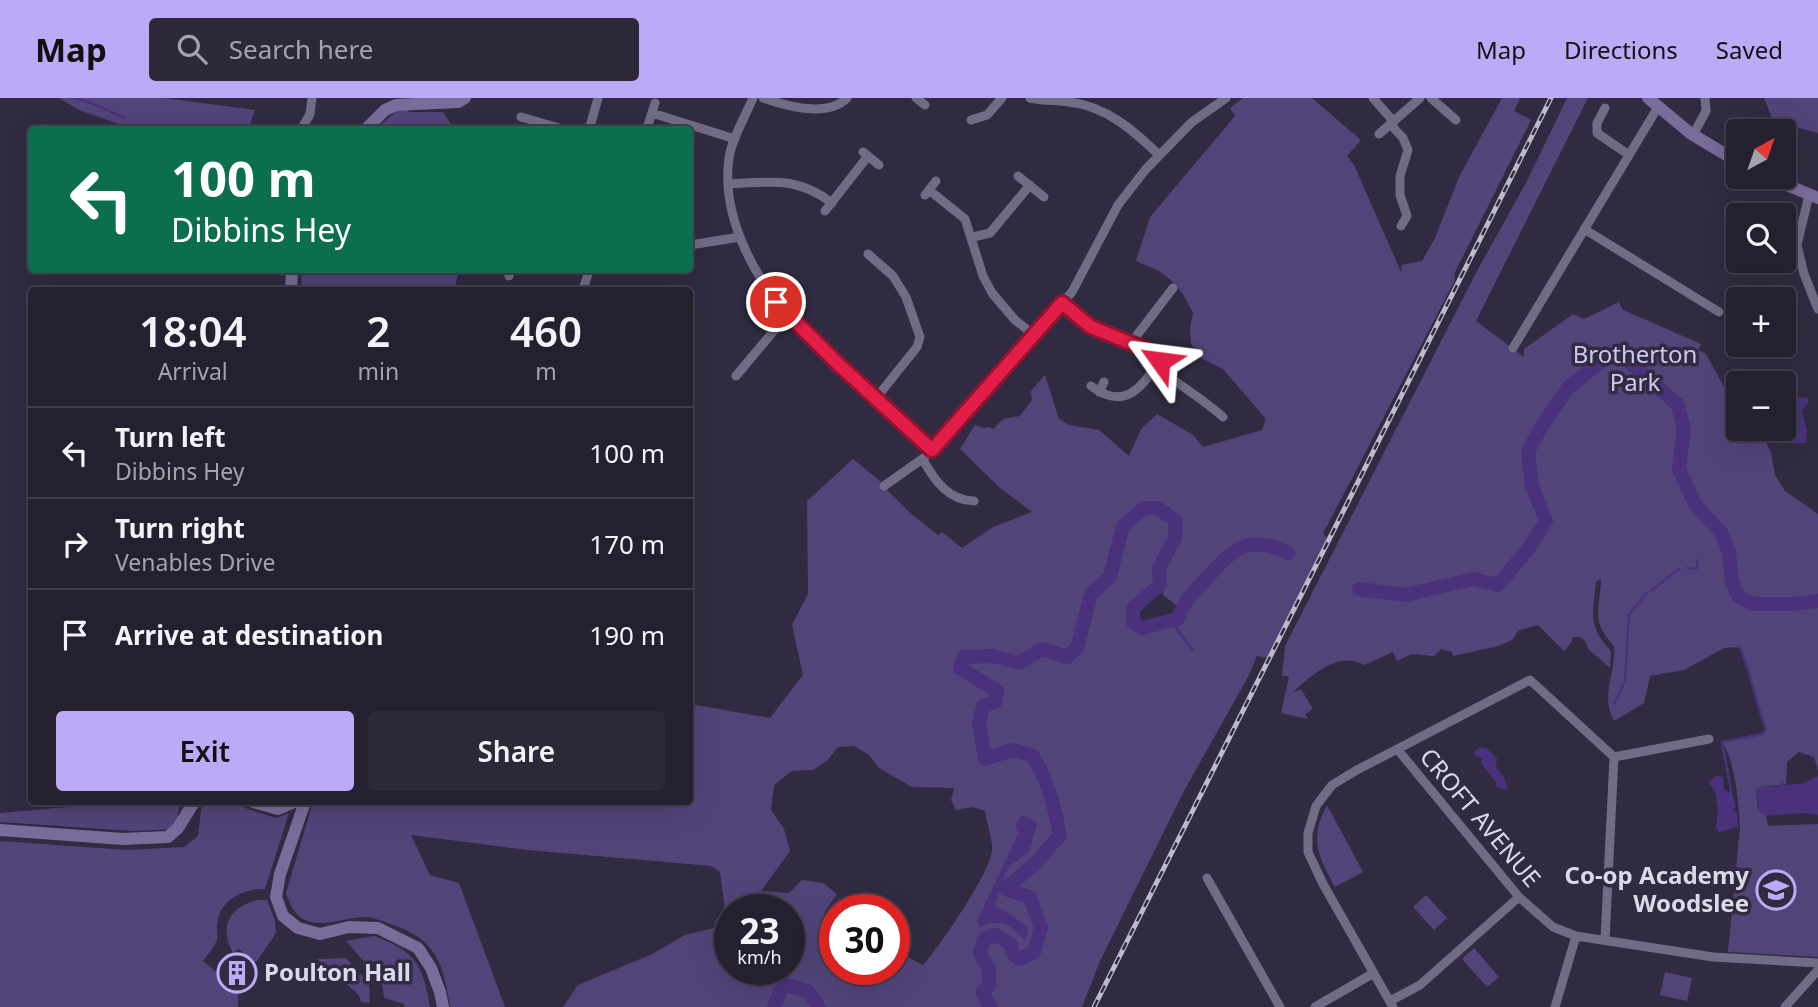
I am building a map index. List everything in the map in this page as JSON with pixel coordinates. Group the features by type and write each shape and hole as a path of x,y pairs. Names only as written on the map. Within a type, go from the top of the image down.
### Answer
{"street":[{"path":"303,126 310,114 312,98"},
{"path":"369,126 385,110 396,105 458,102 465,98"},
{"path":"590,126 598,98"},
{"path":"752,98 729,159 729,184 740,237 762,284 788,314 932,450"},
{"path":"763,98 825,109 838,105 847,98"},
{"path":"916,98 925,105"},
{"path":"971,120 987,115 1002,98"},
{"path":"1030,98 1068,101 1102,111 1139,136 1159,155"},
{"path":"884,486 923,460 1062,303 1081,278 1130,187 1192,122 1226,98"},
{"path":"1373,98 1403,138 1408,150 1400,176 1400,195 1410,217 1401,226"},
{"path":"1380,134 1420,98"},
{"path":"1432,98 1456,120"},
{"path":"1693,135 1706,111 1704,98"},
{"path":"648,125 655,103"},
{"path":"1513,348 1629,155 1653,103 1693,135 1726,155"},
{"path":"1590,108 1603,111 1597,123 1597,133 1629,155"},
{"path":"652,113 736,139"},
{"path":"521,117 552,126"},
{"path":"729,184 792,183 806,186 829,207 866,154 879,164"},
{"path":"1018,176 1044,197"},
{"path":"936,181 927,193 965,219 992,293 1015,320 1034,335"},
{"path":"973,237 990,233 1030,185"},
{"path":"1796,189 1814,196 1797,245 1804,274 1818,309"},
{"path":"1584,229 1719,312"},
{"path":"693,245 740,237"},
{"path":"868,254 893,276 906,297 919,337 917,347 877,397"},
{"path":"1131,344 1173,288"},
{"path":"1157,291 1166,297"},
{"path":"1062,303 1091,327 1145,349 1223,417"},
{"path":"736,375 788,314"},
{"path":"1104,382 1095,389 1121,397 1130,394 1141,386 1160,361"},
{"path":"1211,407 1219,398"},
{"path":"923,460 943,489 968,503"},
{"path":"1519,897 1420,985 1392,1004 1323,884 1308,852 1308,832 1316,806 1332,785 1357,770 1530,681 1614,757"},
{"path":"1614,757 1709,739"},
{"name":"CROFT AVENUE","path":"1398,750 1519,897 1553,927 1576,936 1713,957 1818,963"},
{"path":"1605,940 1614,757"},
{"path":"0,830 123,839 168,837 178,828 192,805"},
{"path":"264,805 278,809 287,805"},
{"path":"304,805 280,874 276,897 283,916 298,929 320,934 349,927 379,928 418,948 431,968 443,1007"},
{"path":"1208,878 1212,893 1280,1007"},
{"path":"1555,1007 1576,936"},
{"path":"1785,1007 1818,970"},
{"path":"1315,1007 1373,974"}],"green space":[{"path":"59,98 164,98 255,110 249,126 124,126 79,110"},
{"path":"1243,98 1312,98 1361,140 1347,156 1354,165 1402,274 1401,265 1422,261 1435,238 1459,177 1502,98 1520,98 1514,111 1531,120 1454,274 1455,280 1323,534 1327,538 1267,658 1257,656 1184,791 1100,961 1082,1007 563,1007 578,985 652,954 685,935 714,928 714,985 805,985 805,894 723,894 720,872 712,866 528,850 411,835 430,875 459,883 505,1007 450,1007 441,966 428,946 408,931 367,917 310,922 295,912 286,893 312,805 693,805 693,705 770,718 803,675 792,625 808,594 807,501 853,459 880,481 911,514 938,535 942,532 962,548 993,527 1032,512 999,487 960,449 975,425 993,429 1003,419 1020,416 1032,400 1031,391 1045,375 1059,419 1069,425 1099,430 1129,456 1141,429 1157,414 1193,435 1203,447 1262,430 1266,419 1223,369 1201,358 1191,344 1193,313 1183,294 1159,271 1136,261 1150,217 1235,116 1230,108","holes":["1160,585 1164,596 1181,609 1178,619 1142,628 1133,622 1133,608","854,746 869,755 879,768 912,787 954,788 951,800 956,810 972,807 985,811 992,844 990,860 964,908 923,965 910,958 910,985 819,985 819,894 837,894 823,883 802,880 789,893 761,891 790,851 784,829 771,810 774,785 792,771 813,770 828,760 838,747"]},
{"name":"Brotherton Park","path":"1567,98 1588,98 1476,321 1524,357 1524,349 1573,314 1584,319 1619,302 1623,310 1701,344 1698,350 1706,354 1726,391 1726,441 1765,441 1771,452 1775,475 1785,491 1818,514 1818,770 1814,757 1799,752 1787,762 1786,785 1756,789 1758,808 1766,816 1768,826 1818,824 1818,957 1728,952 1740,827 1733,771 1722,742 1763,734 1766,729 1739,647 1724,648 1684,670 1650,676 1644,703 1614,721 1608,694 1614,646 1599,622 1601,579 1596,582 1593,619 1598,634 1611,651 1610,668 1588,649 1586,642 1580,637 1573,637 1564,651 1538,625 1519,630 1512,640 1498,646 1453,656 1452,652 1441,649 1434,656 1412,654 1397,661 1393,652 1364,665 1354,661 1335,663 1316,673 1292,693 1301,689 1313,709 1305,714 1308,719 1281,713 1289,676 1282,676 1285,646 1478,269 1527,181"},
{"path":"1764,98 1818,98 1818,133 1796,127 1796,119 1772,119"},
{"path":"409,107 408,112 443,112 452,126 379,126 398,110"},
{"path":"301,273 458,273 455,287 302,287"},
{"path":"93,805 180,805 176,829 134,831 0,822 0,813"},
{"path":"202,805 235,805 276,818 289,813 265,889 248,891 227,903 219,917 217,940 203,961 238,990 238,1007 0,1007 0,841 127,850 184,847 198,836"},
{"path":"1327,805 1363,872 1335,887 1320,856 1317,838 1321,817"},
{"path":"1426,895 1447,918 1434,930 1413,907"},
{"path":"257,900 267,900 275,920 276,933 257,961 251,962 239,949 233,953 227,927 234,913"},
{"path":"374,936 399,947 415,961 424,980 430,1007 404,1007 404,1004 384,998 382,982 346,941"},
{"path":"1474,948 1499,977 1487,987 1462,959"},
{"path":"346,958 369,984 370,1003 361,1002 359,995 317,959"},
{"path":"1665,972 1692,978 1687,1001 1660,995"}],"shaded area":[{"path":"1807,397 1809,402 1802,411 1807,430 1806,443 1789,443 1796,441 1796,398"},
{"path":"1479,748 1486,748 1497,758 1496,767 1508,790 1496,787 1496,782 1481,763 1482,758 1475,756 1474,752"},
{"path":"1716,775 1723,777 1724,789 1729,793 1731,790 1738,827 1719,832 1716,828 1718,808 1715,792 1709,783"},
{"path":"1818,776 1818,815 1805,813 1766,816 1760,813 1756,789 1765,786 1779,787 1783,782 1786,785 1805,783"},
{"path":"1024,815 1037,823 1029,852 1011,865 1005,874 995,906 1027,927 1028,935 1025,940 1004,924 994,923 979,927 977,921 1018,834 1016,825 1019,818"}],"waterway":[{"path":"75,98 125,118"},
{"path":"1359,589 1405,595 1473,579 1498,585 1528,549 1546,521 1532,486 1528,451 1568,388 1604,359 1623,356 1678,405 1684,430 1679,469 1696,506 1721,532 1729,552 1732,582 1738,596 1753,604 1818,601"},
{"path":"991,1007 982,992 989,986 989,969 980,953 984,939 996,935 1011,944 1013,954 1020,959 1034,952 1041,928 1030,897 1005,889 1036,863 1060,835 1050,793 1032,755 1012,750 985,759 979,723 983,706 995,702 997,691 960,668 964,657 993,656 1019,663 1042,649 1067,657 1077,648 1091,594 1110,577 1123,526 1144,508 1158,508 1176,521 1175,538 1159,568 1160,585 1133,608 1133,622 1142,628 1178,619 1190,596 1225,559 1242,547 1262,544 1288,553"},
{"path":"1687,568 1696,569 1698,560"},
{"path":"1652,590 1679,569"},
{"path":"1614,704 1625,681 1629,614 1647,593"},
{"path":"1171,621 1193,651"},
{"path":"1731,790 1722,742 1763,734 1766,729 1739,646"},
{"path":"774,1007 783,985 808,991 819,1007"}],"railway":[{"path":"1094,1007 1551,98"}],"place":[{"name":"Co-op Academy Woodslee","path":"1776,890"},
{"name":"Poulton Hall","path":"237,973"}],"route":[{"path":"776,302 837,363 932,450 1062,303 1091,327 1138,345 1160,361"}]}
